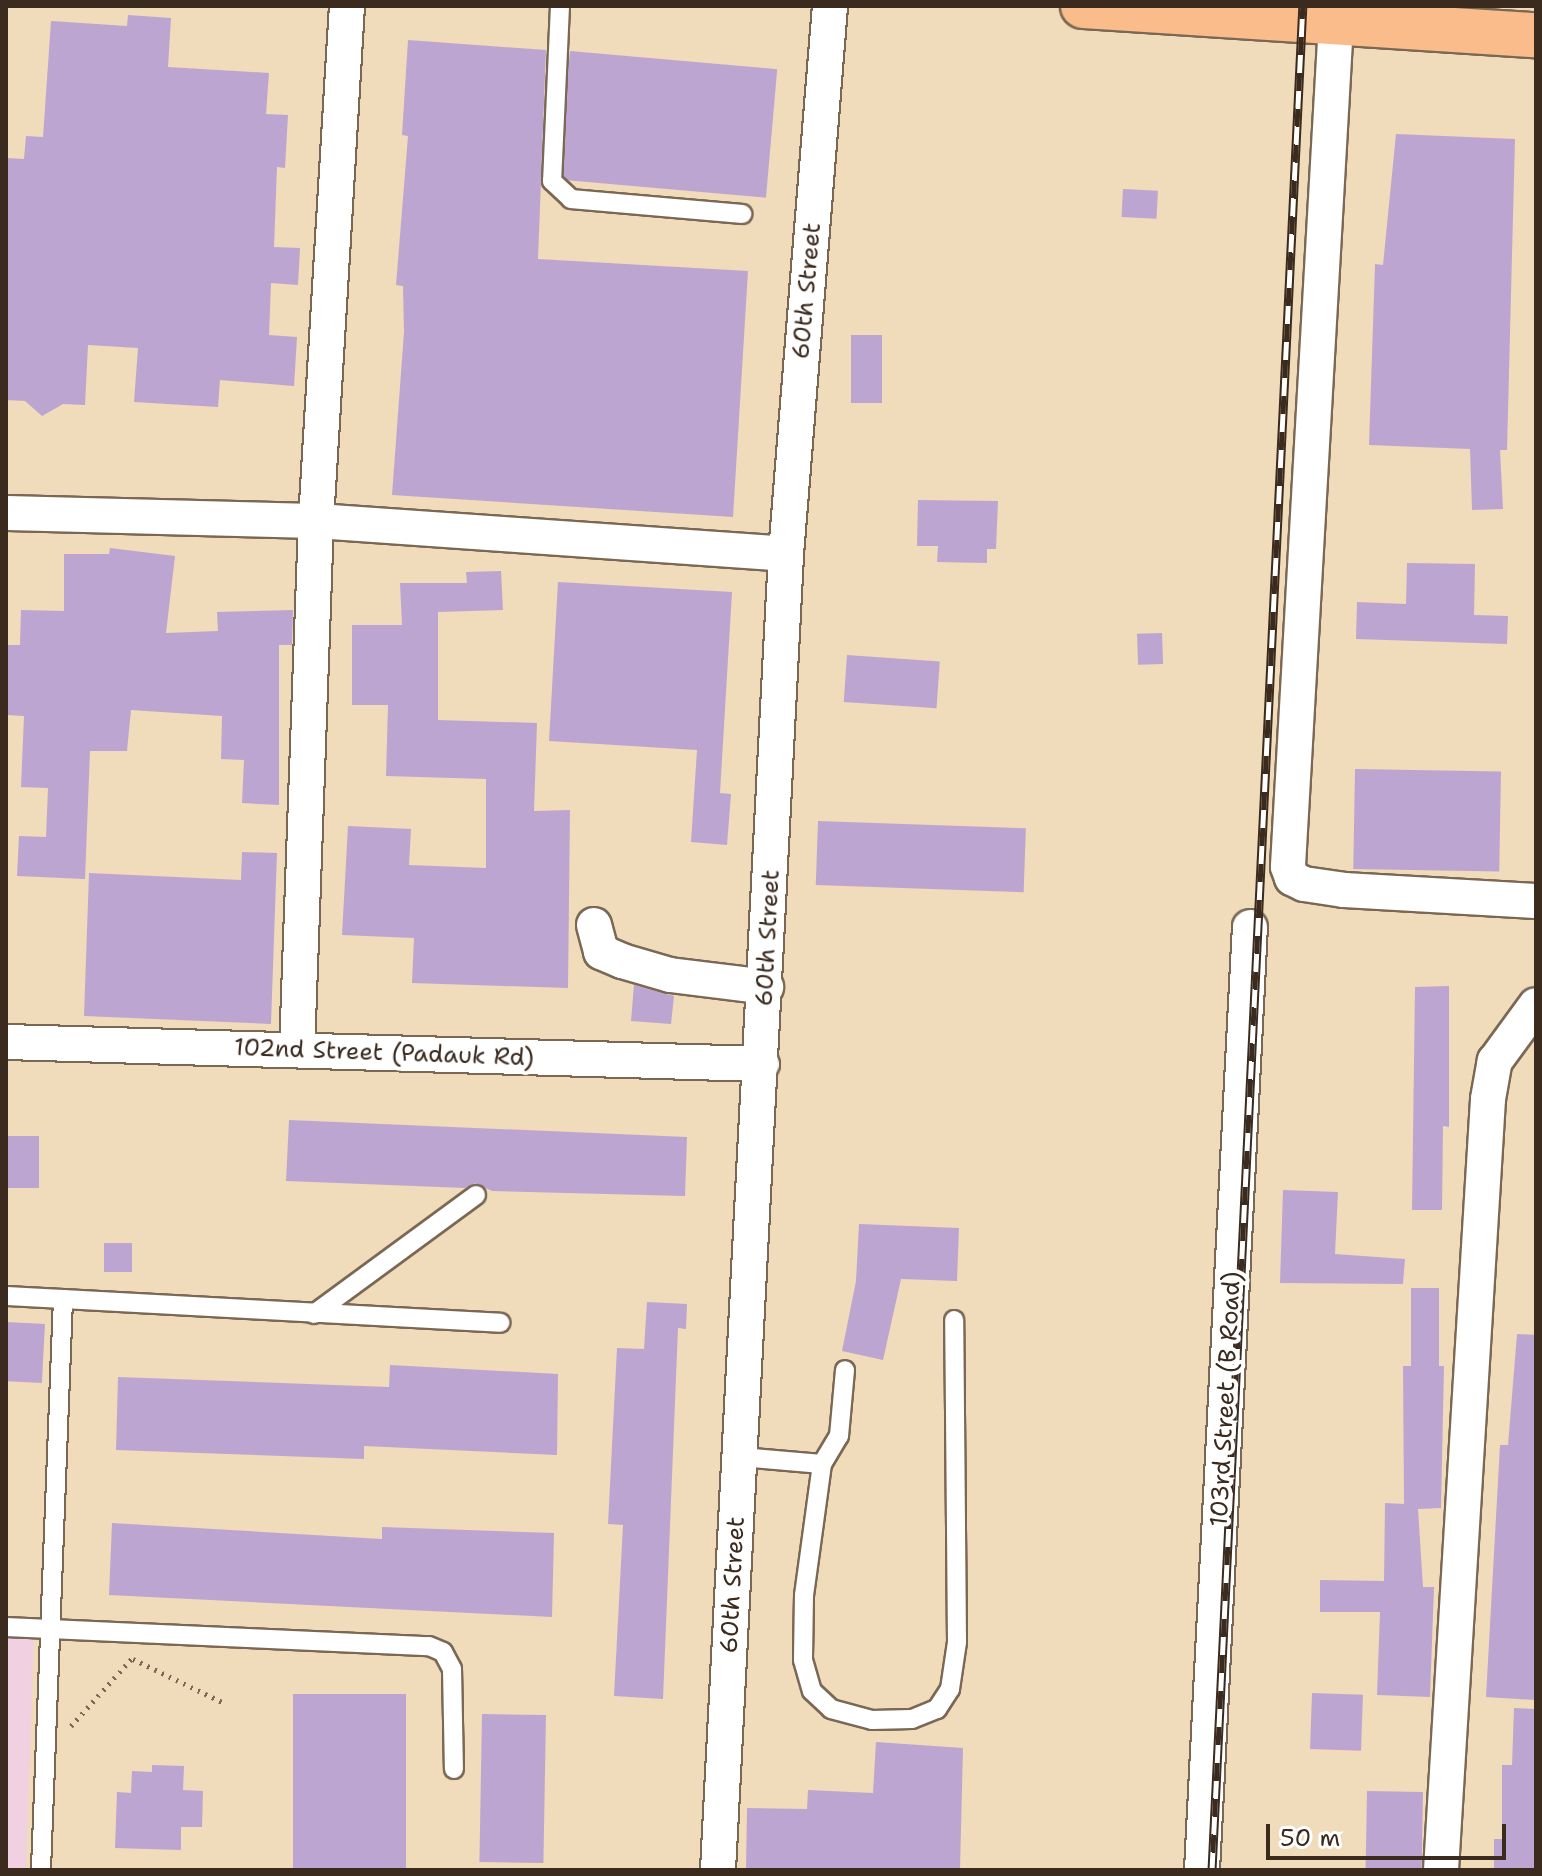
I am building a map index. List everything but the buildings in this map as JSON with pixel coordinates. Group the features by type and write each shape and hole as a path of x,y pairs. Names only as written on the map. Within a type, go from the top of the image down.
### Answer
{"main road":[{"path":"1083,6 1536,35"}],"street":[{"path":"297,1050 316,521 347,6"},
{"name":"60th Street","path":"718,1870 786,554 830,6"},
{"path":"1336,23 1288,867 1292,878 1304,884 1344,890 1536,901"},
{"path":"6,513 316,521 786,554"},
{"path":"594,925 601,952 622,961 670,975 766,987"},
{"name":"103rd Street (B Road)","path":"1202,1870 1250,927"},
{"path":"1441,1870 1488,1099 1495,1061 1536,1005"},
{"name":"102nd Street (Padauk Rd)","path":"6,1042 762,1064"}],"lane":[{"path":"560,6 552,181 571,199 742,214"},
{"path":"314,1314 476,1195"},
{"path":"6,1296 500,1323"},
{"path":"41,1870 63,1299"},
{"path":"845,1370 839,1436 822,1464 804,1595 803,1660 812,1691 831,1709 872,1720 912,1719 937,1709 950,1689 957,1642 954,1320"},
{"path":"741,1457 822,1464"},
{"path":"6,1627 429,1646 443,1652 452,1669 454,1769"}],"path":[{"path":"46,1753 152,1634"},
{"path":"132,1658 226,1704"}],"shaded area":[{"path":"6,1635 34,1636 26,1870 6,1870"}],"railway":[{"path":"1212,1870 1303,6"}]}
